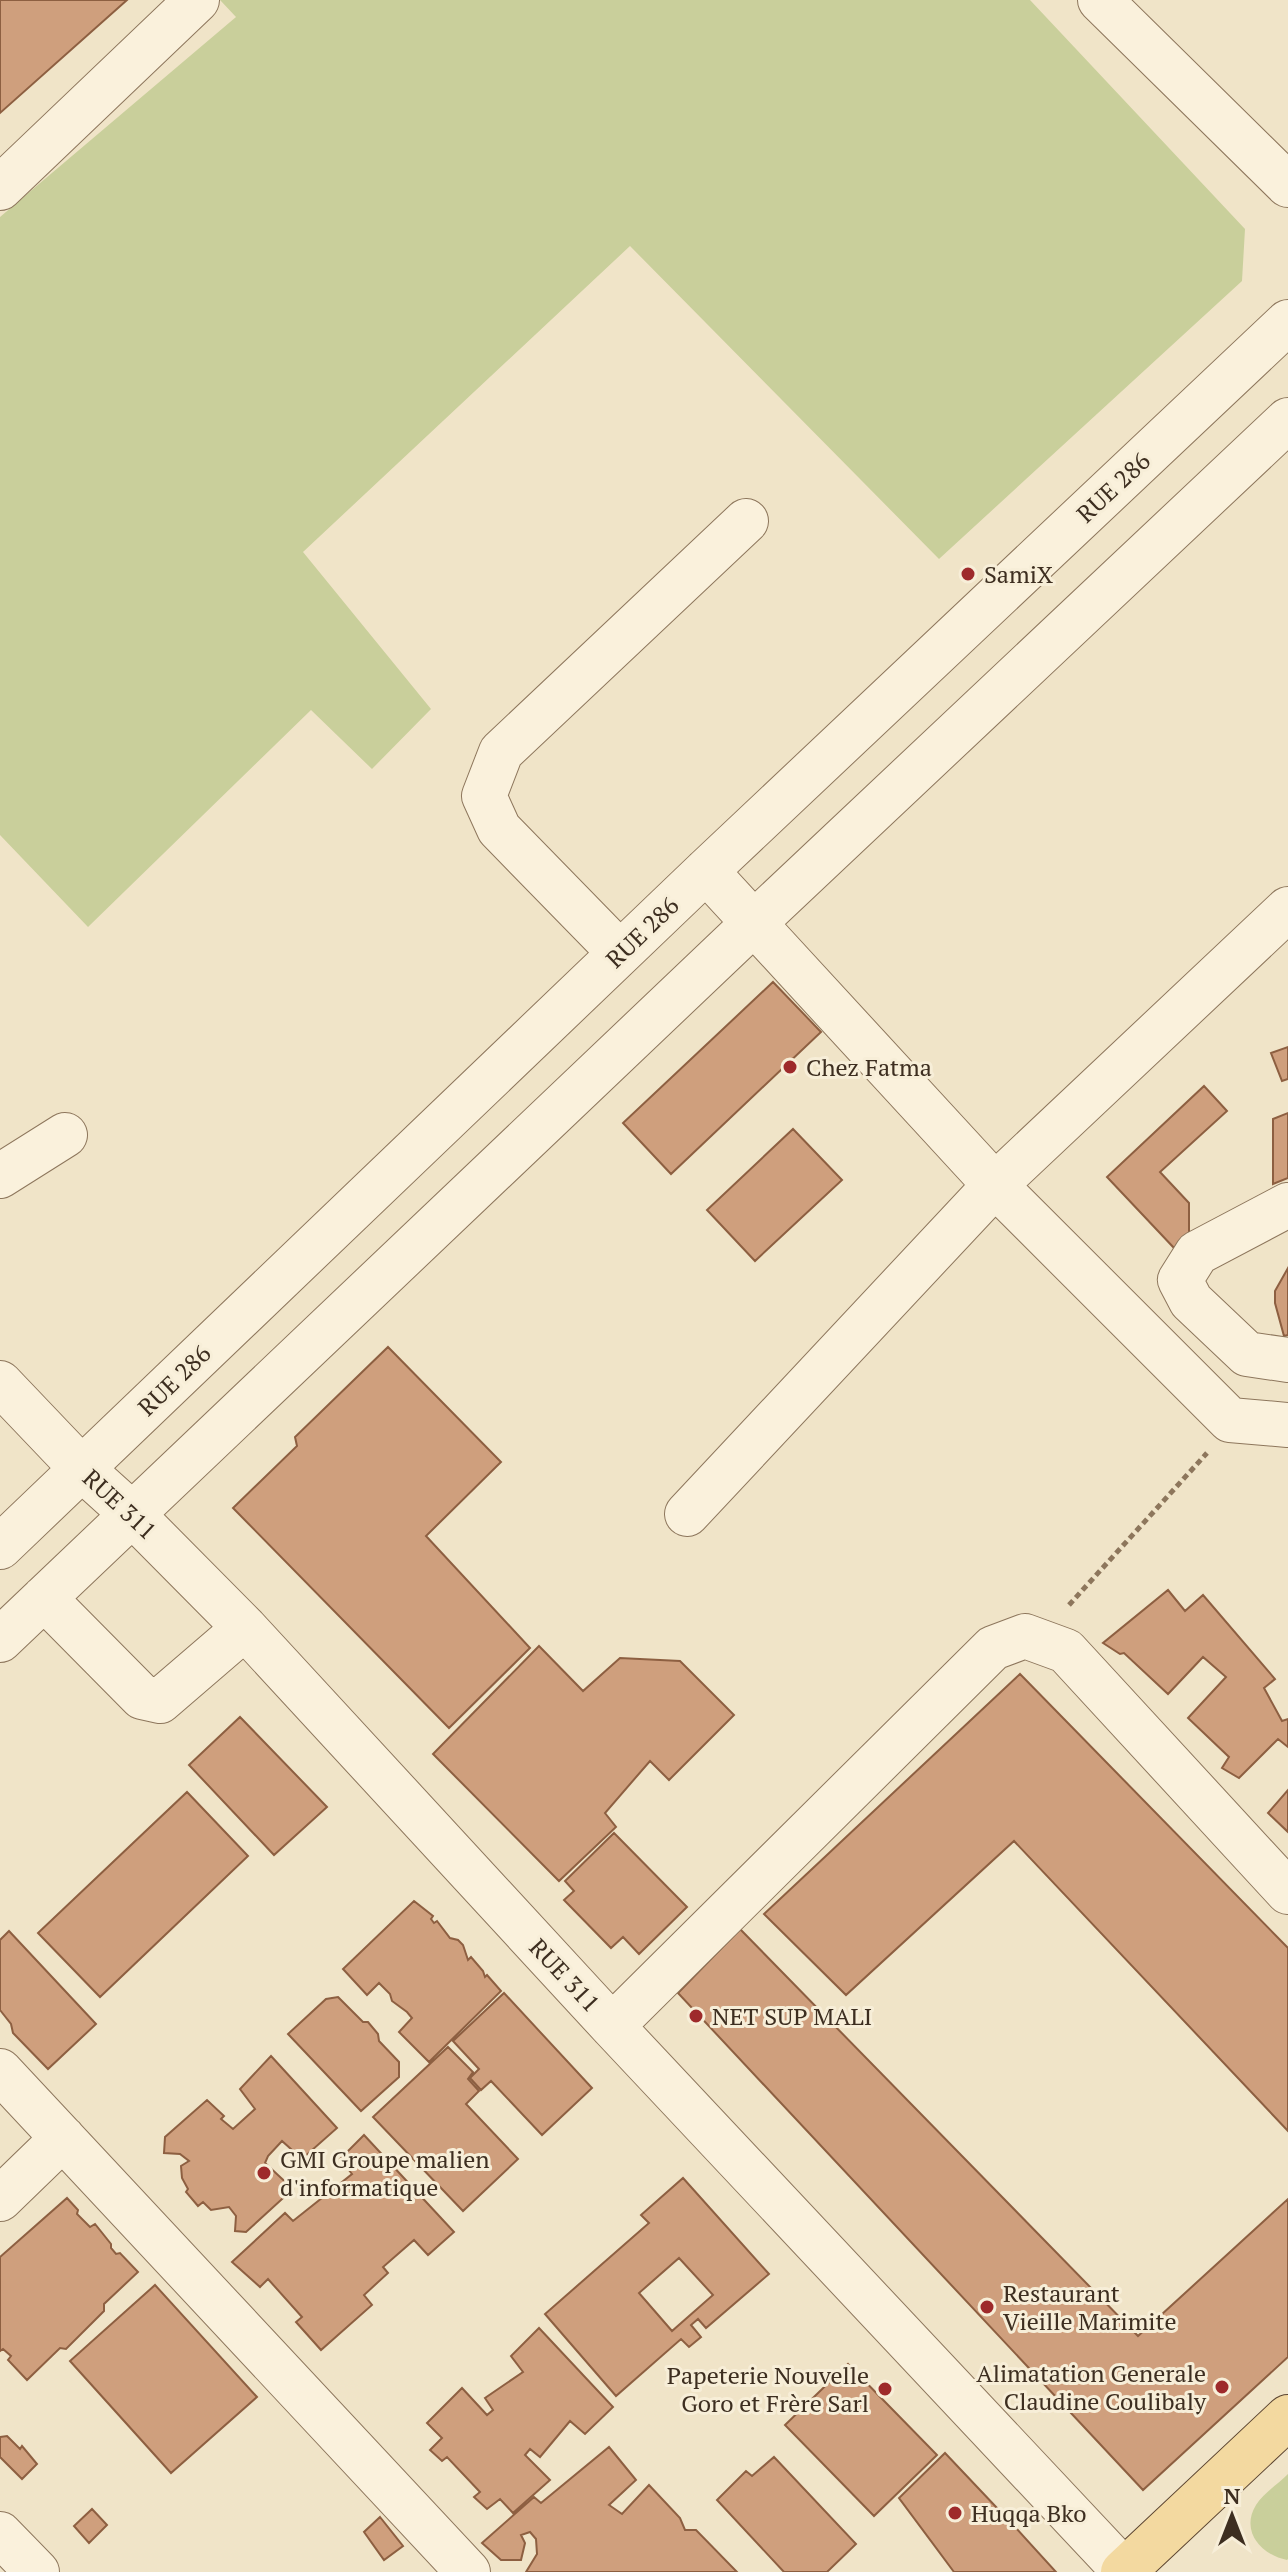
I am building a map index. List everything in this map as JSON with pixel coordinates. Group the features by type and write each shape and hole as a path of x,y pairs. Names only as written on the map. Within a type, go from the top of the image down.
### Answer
{"main road":[{"path":"1124,2572 1288,2417"}],"street":[{"path":"0,188 197,0"},
{"path":"1100,0 1288,183"},
{"path":"1112,0 1288,183"},
{"name":"RUE 286","path":"0,1547 706,871 1288,322"},
{"path":"0,1640 1288,420"},
{"path":"620,953 499,829 484,796 501,752 746,521"},
{"path":"706,871 995,1185 1230,1420 1288,1425"},
{"path":"687,1514 995,1185 1288,909"},
{"path":"0,1176 65,1135"},
{"path":"1288,1205 1197,1253 1180,1280 1191,1301 1247,1354 1288,1360"},
{"name":"RUE 311","path":"0,1383 81,1468 132,1514 245,1628 612,2026 1124,2572"},
{"path":"44,1598 142,1697 160,1701 245,1628"},
{"path":"612,2026 993,1648 1025,1636 1066,1651 1288,1892"},
{"path":"0,2071 468,2572"},
{"path":"0,2199 63,2138"},
{"path":"0,2534 37,2572"}],"path":[{"path":"1025,1636 1070,1604 1215,1444 1230,1420"}],"green space":[{"path":"220,0 1030,0 1245,229 1242,281 939,559 630,246 303,552 431,709 372,769 311,710 88,927 0,835 0,217 236,17"},
{"path":"1288,2474 1287,2560 1262,2547 1250,2524 1259,2501"}],"building":[{"path":"0,0 127,0 0,113"},
{"path":"773,982 821,1032 671,1174 623,1123"},
{"path":"1288,1047 1288,1079 1282,1081 1271,1053"},
{"path":"1204,1086 1227,1111 1160,1172 1189,1203 1189,1237 1175,1249 1107,1177"},
{"path":"1288,1113 1288,1178 1273,1184 1273,1119"},
{"path":"793,1129 842,1180 755,1261 707,1210"},
{"path":"1288,1268 1288,1335 1284,1336 1275,1291"},
{"path":"388,1347 501,1462 426,1536 530,1648 449,1728 233,1508 297,1446 295,1437"},
{"path":"1168,1590 1185,1611 1203,1595 1275,1679 1264,1688 1282,1721 1288,1719 1288,1747 1278,1739 1239,1778 1222,1768 1229,1757 1188,1718 1226,1677 1203,1657 1168,1694 1124,1653 1120,1654 1103,1643"},
{"path":"539,1646 583,1691 620,1658 680,1661 734,1715 669,1780 650,1761 605,1813 616,1827 559,1881 433,1754"},
{"path":"1020,1674 1288,1948 1288,2131 1014,1841 846,1995 764,1914"},
{"path":"240,1717 327,1807 274,1855 189,1765"},
{"path":"1288,1790 1288,1832 1268,1813"},
{"path":"187,1792 248,1856 100,1997 38,1933"},
{"path":"614,1833 687,1907 639,1954 623,1937 611,1948 564,1900 574,1891 565,1881"},
{"path":"414,1901 433,1916 431,1919 434,1923 437,1921 450,1938 463,1945 468,1960 471,1957 485,1977 487,1975 501,1991 429,2062 399,2032 412,2018 407,2012 392,2001 390,1994 379,1983 367,1995 343,1969"},
{"path":"740,1929 1138,2336 1288,2199 1288,2357 1143,2490 678,1993"},
{"path":"9,1931 96,2024 48,2069 13,2033 11,2024 0,2010 0,1940"},
{"path":"504,1993 592,2088 542,2135 491,2081 481,2090 470,2078 479,2069 453,2041"},
{"path":"338,1997 363,2022 368,2022 378,2034 379,2041 399,2062 399,2077 361,2111 288,2034 326,1999"},
{"path":"448,2047 473,2072 468,2079 479,2091 466,2104 518,2159 463,2211 373,2117"},
{"path":"271,2056 337,2128 302,2159 282,2141 265,2163 293,2189 246,2232 235,2231 236,2216 229,2207 211,2210 203,2202 198,2206 186,2192 188,2189 182,2178 181,2166 189,2161 180,2154 164,2153 165,2137 207,2100 233,2129 255,2109 240,2089"},
{"path":"364,2135 454,2232 428,2255 414,2240 383,2267 388,2273 364,2295 372,2305 321,2350 296,2322 302,2317 268,2279 260,2287 232,2262 285,2213 293,2221 352,2174 340,2159"},
{"path":"683,2178 769,2274 706,2328 698,2319 691,2325 701,2337 689,2347 681,2339 616,2396 545,2314 649,2223 641,2215","holes":["679,2258 713,2295 672,2331 639,2293"]},
{"path":"67,2198 78,2210 77,2214 90,2227 95,2224 116,2254 120,2253 138,2272 104,2304 104,2311 66,2349 60,2348 27,2380 8,2360 11,2356 3,2349 0,2351 0,2257"},
{"path":"155,2285 257,2397 171,2473 70,2361"},
{"path":"539,2328 613,2407 585,2434 570,2421 540,2457 530,2449 525,2455 550,2480 513,2513 500,2499 487,2509 474,2497 480,2492 447,2457 442,2461 430,2450 442,2438 427,2423 462,2388 487,2415 493,2410 485,2398 523,2372 511,2356"},
{"path":"848,2364 937,2455 874,2516 785,2425"},
{"path":"7,2436 20,2449 22,2446 37,2464 22,2479 0,2457 0,2437"},
{"path":"609,2447 636,2480 609,2505 622,2514 649,2485 680,2518 685,2530 696,2530 737,2572 526,2572 537,2554 536,2539 530,2532 521,2535 525,2543 521,2560 501,2560 482,2543 534,2497 541,2503"},
{"name":"Huqqa Bko","path":"945,2453 1056,2572 954,2572 899,2498"},
{"path":"774,2457 856,2544 827,2572 784,2572 717,2500 746,2471 752,2476"},
{"path":"92,2509 107,2525 89,2543 74,2526"},
{"path":"380,2517 403,2546 384,2560 364,2532"}],"place":[{"name":"SamiX","path":"968,574"},
{"name":"Chez Fatma","path":"790,1067"},
{"name":"NET SUP MALI","path":"696,2016"},
{"name":"GMI Groupe malien d'informatique","path":"264,2173"},
{"name":"Restaurant Vieille Marimite","path":"987,2307"},
{"name":"Alimatation Generale Claudine Coulibaly","path":"1222,2387"},
{"name":"Papeterie Nouvelle Goro et Frère Sarl","path":"885,2389"},
{"name":"Huqqa Bko","path":"955,2513"}]}
